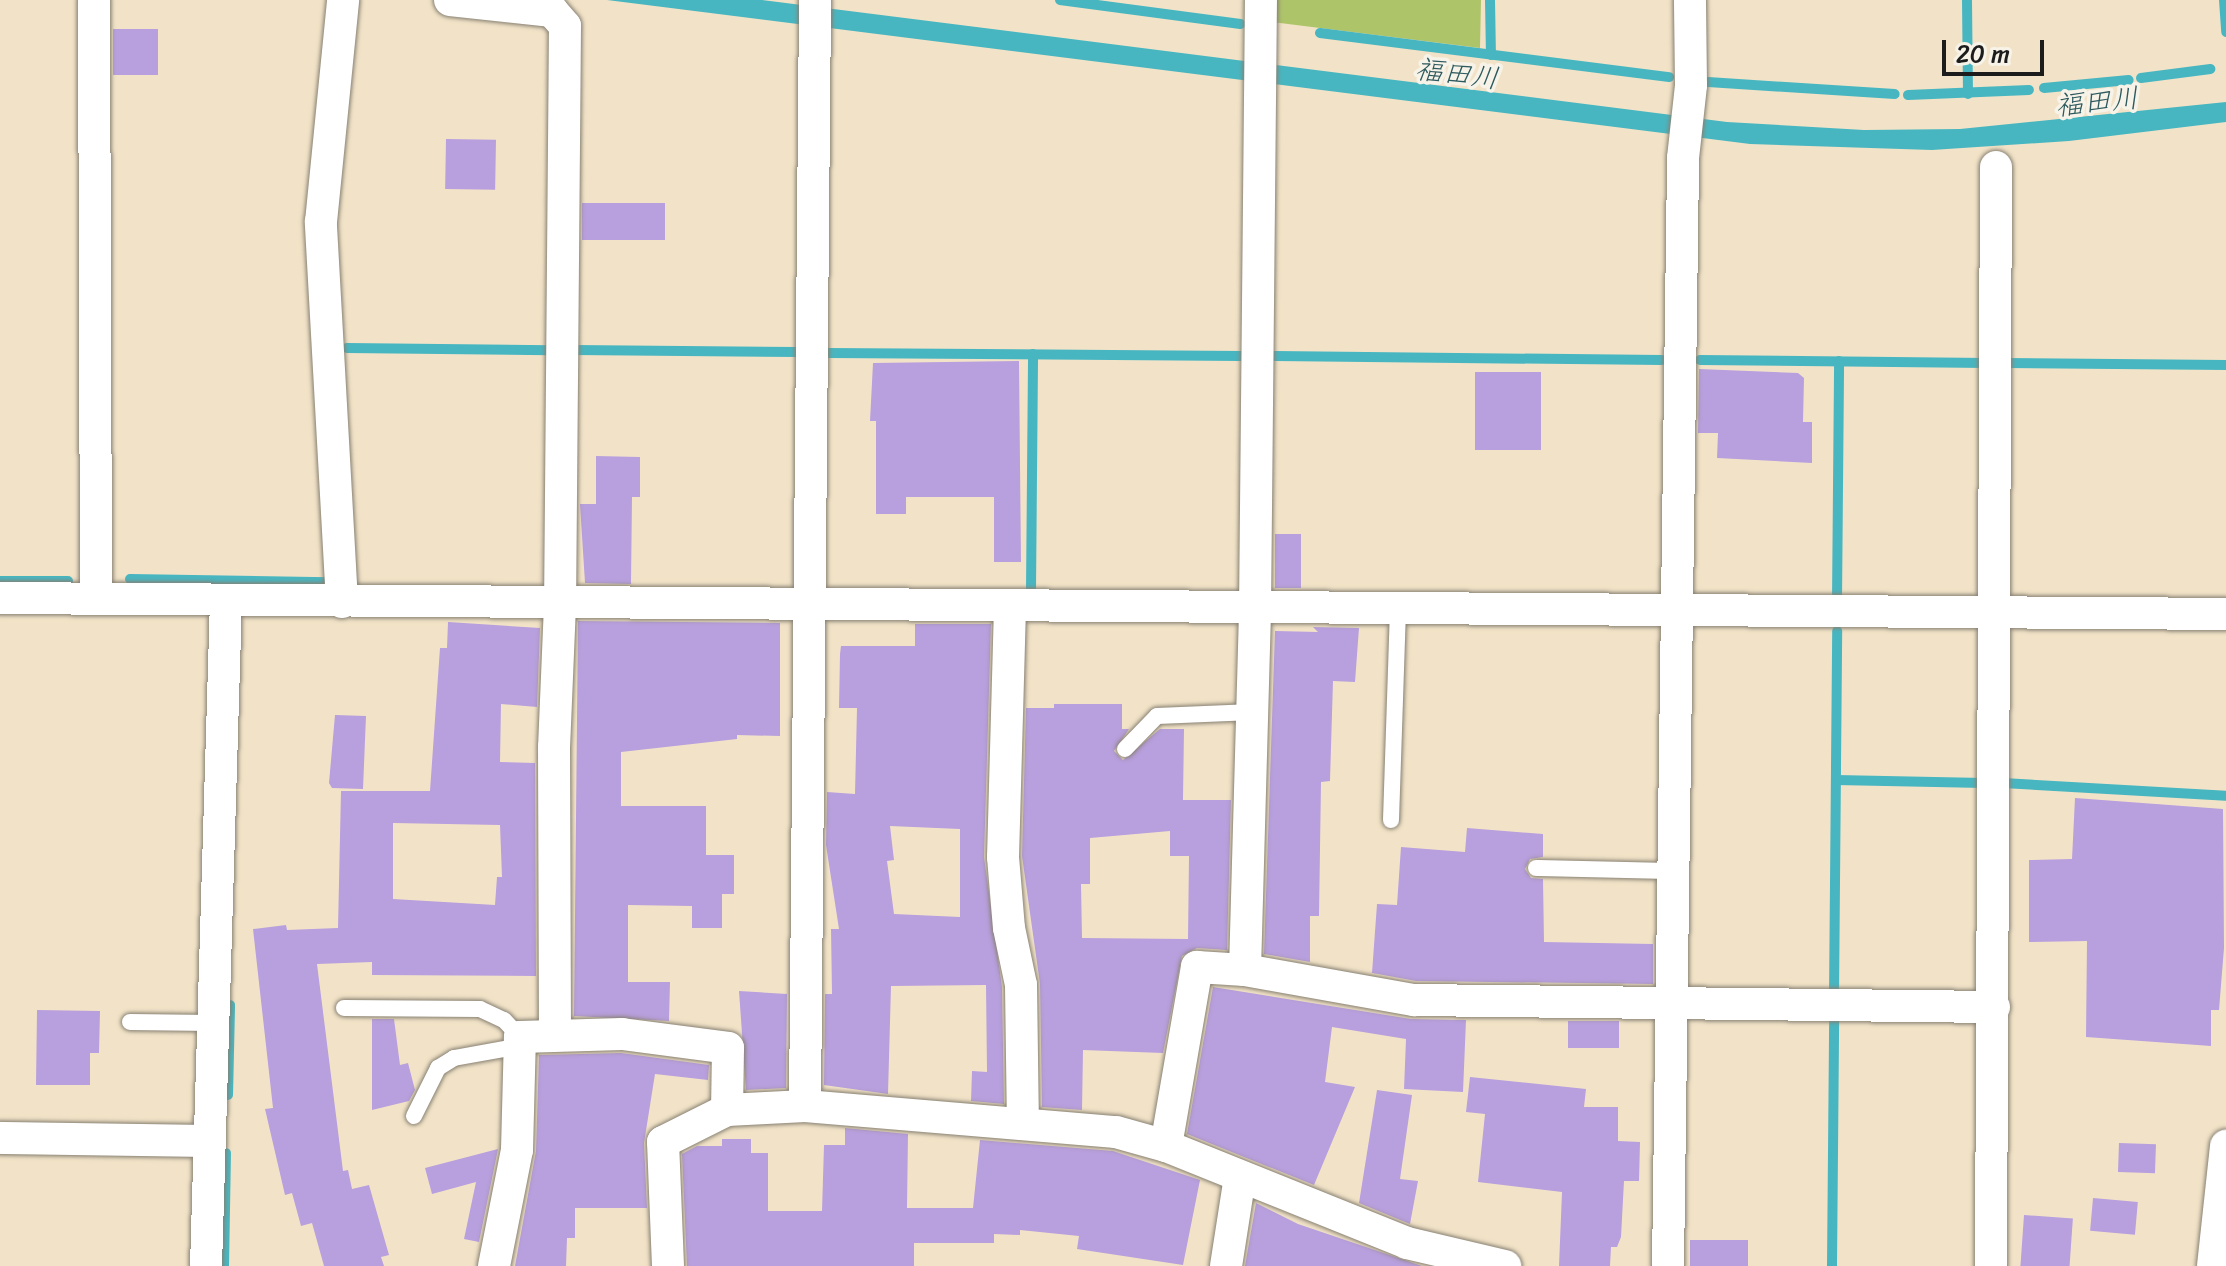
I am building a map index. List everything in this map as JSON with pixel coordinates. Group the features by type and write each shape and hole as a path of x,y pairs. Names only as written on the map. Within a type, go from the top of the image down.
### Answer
{"street":[{"path":"94,0 96,599"},
{"path":"342,602 321,222 343,0"},
{"path":"450,0 552,11 565,26 560,605 554,747 555,1035"},
{"path":"805,1106 814,606 815,0"},
{"path":"1245,970 1255,610 1257,99 1261,0"},
{"path":"1668,1266 1675,614 1690,0"},
{"path":"1991,1266 1996,167"},
{"path":"0,598 1675,614 2226,614"},
{"path":"206,1266 226,600"},
{"path":"1010,607 1003,857 1009,928 1021,985 1023,1124"},
{"path":"1166,1146 1197,967 1245,970 1414,1000 1671,1006 1994,1007"},
{"path":"494,1266 517,1150 520,1042 555,1035 636,1035 728,1048 727,1110"},
{"path":"668,1266 663,1142 727,1110 805,1106 1116,1132 1166,1146 1407,1243 1505,1266"},
{"path":"0,1138 209,1141"},
{"path":"2213,1266 2226,1146"},
{"path":"1226,1266 1240,1177"}],"lane":[{"path":"1391,820 1398,611"},
{"path":"1125,749 1157,716 1253,712"},
{"path":"1536,868 1672,871"},
{"path":"344,1008 480,1009 504,1020 520,1042 454,1058 438,1068 414,1116"},
{"path":"130,1022 212,1023"}],"green space":[{"path":"1273,0 1481,0 1480,48 1272,22"}],"water":[{"path":"607,0 762,0 1727,122 1864,130 1960,129 2226,102 2226,122 2069,141 1932,150 1750,144"}],"building":[{"path":"113,29 158,29 158,75 113,75"},
{"path":"446,139 496,140 495,190 445,189"},
{"path":"582,203 665,203 665,240 582,240"},
{"path":"1019,361 1021,562 994,562 994,497 906,497 906,514 876,514 876,421 870,421 873,363"},
{"path":"1699,369 1798,373 1804,378 1803,422 1812,422 1812,463 1717,458 1718,433 1698,433"},
{"path":"1475,372 1541,372 1541,450 1475,450"},
{"path":"596,456 640,457 640,497 632,497 631,584 585,583 580,504 596,504"},
{"path":"1275,534 1301,534 1301,588 1275,588"},
{"path":"578,621 780,623 780,736 737,735 737,739 621,752 621,806 706,806 706,855 734,855 734,894 722,894 722,928 692,928 692,906 628,905 628,982 670,982 669,1021 574,1016"},
{"path":"448,622 540,628 537,707 501,704 500,762 535,763 536,976 372,975 372,962 317,964 343,1171 348,1170 352,1189 369,1185 389,1255 381,1257 384,1266 324,1266 312,1223 301,1226 292,1193 285,1195 265,1109 273,1108 253,929 286,925 287,930 338,928 341,791 430,791 440,648 447,648","holes":["393,823 500,825 502,877 497,877 495,905 393,899"]},
{"path":"915,624 991,624 984,857 1002,987 1004,1104 971,1101 972,1071 987,1072 986,985 891,986 888,1094 824,1085 825,994 832,994 831,929 839,929 826,845 827,792 855,794 857,708 839,708 841,646 915,646","holes":["890,826 960,829 960,917 894,914 887,861 894,860"]},
{"path":"1313,627 1359,628 1355,682 1333,681 1330,781 1321,782 1319,916 1310,916 1310,962 1264,954 1275,631 1318,632"},
{"path":"1054,704 1122,704 1122,729 1129,729 1114,751 1123,760 1160,729 1184,729 1183,800 1231,800 1227,950 1197,948 1182,956 1163,1053 1083,1050 1082,1110 1042,1107 1040,984 1022,856 1026,708 1054,708","holes":["1170,831 1170,856 1189,856 1188,939 1082,938 1081,884 1090,884 1090,838"]},
{"path":"335,715 366,716 363,789 332,788 329,783"},
{"path":"2075,798 2223,809 2224,948 2219,1010 2211,1010 2211,1046 2086,1037 2087,941 2029,942 2029,860 2072,859"},
{"path":"1467,828 1543,834 1543,857 1530,859 1525,869 1531,878 1543,879 1544,942 1653,944 1653,984 1416,981 1372,973 1377,904 1397,905 1401,847 1465,852"},
{"path":"1213,987 1411,1019 1466,1020 1463,1092 1404,1089 1406,1039 1332,1027 1325,1082 1355,1087 1314,1185 1187,1134"},
{"path":"739,991 787,994 786,1088 746,1090"},
{"path":"37,1010 100,1011 99,1053 90,1053 90,1085 36,1085"},
{"path":"372,1019 394,1019 400,1065 408,1063 415,1090 409,1101 372,1110"},
{"path":"1568,1021 1619,1021 1619,1048 1568,1048"},
{"path":"621,1053 709,1065 708,1080 655,1074 644,1143 647,1208 575,1208 575,1238 567,1238 566,1266 515,1266 536,1151 539,1055"},
{"path":"1470,1077 1586,1089 1584,1107 1618,1107 1618,1141 1640,1142 1639,1181 1624,1181 1621,1237 1617,1247 1611,1247 1610,1266 1559,1266 1562,1192 1478,1182 1485,1114 1466,1112"},
{"path":"1377,1090 1412,1095 1400,1179 1418,1181 1410,1224 1359,1203"},
{"path":"845,1128 908,1134 907,1208 973,1208 980,1140 1113,1151 1200,1180 1183,1265 1077,1249 1079,1236 1020,1230 1020,1235 994,1234 994,1243 914,1243 914,1266 687,1266 682,1154 697,1146 722,1146 722,1139 751,1139 751,1153 768,1153 768,1211 822,1211 824,1145 845,1145"},
{"path":"2119,1143 2156,1144 2155,1173 2118,1172"},
{"path":"498,1149 479,1242 464,1239 476,1182 432,1194 425,1168"},
{"path":"2093,1198 2138,1202 2135,1235 2090,1231"},
{"path":"1256,1203 1298,1224 1422,1266 1245,1266"},
{"path":"2024,1215 2073,1218 2070,1266 2020,1266"},
{"path":"1690,1240 1748,1240 1748,1266 1690,1266"}],"waterway":[{"path":"1060,0 1240,24"},
{"name":"福田川","path":"1490,0 1491,55"},
{"path":"1967,0 1968,94"},
{"path":"2224,0 2226,32"},
{"name":"福田川","path":"1320,33 1669,77"},
{"name":"福田川","path":"2141,78 2210,69"},
{"name":"福田川","path":"2044,88 2129,80"},
{"path":"1708,82 1895,94"},
{"path":"1908,95 2029,90"},
{"path":"347,348 551,350"},
{"path":"574,350 798,352"},
{"path":"828,353 1241,356"},
{"path":"1031,590 1033,354"},
{"path":"1275,356 1662,360"},
{"path":"1700,360 1986,363"},
{"path":"1837,602 1839,361"},
{"path":"2007,363 2226,365"},
{"path":"130,579 329,582"},
{"path":"0,581 68,581"},
{"path":"1834,997 1837,631"},
{"path":"1836,780 1984,783"},
{"path":"2003,783 2226,796"},
{"path":"228,1095 230,1005"},
{"path":"1832,1266 1834,1016"},
{"path":"224,1266 226,1153"}]}
